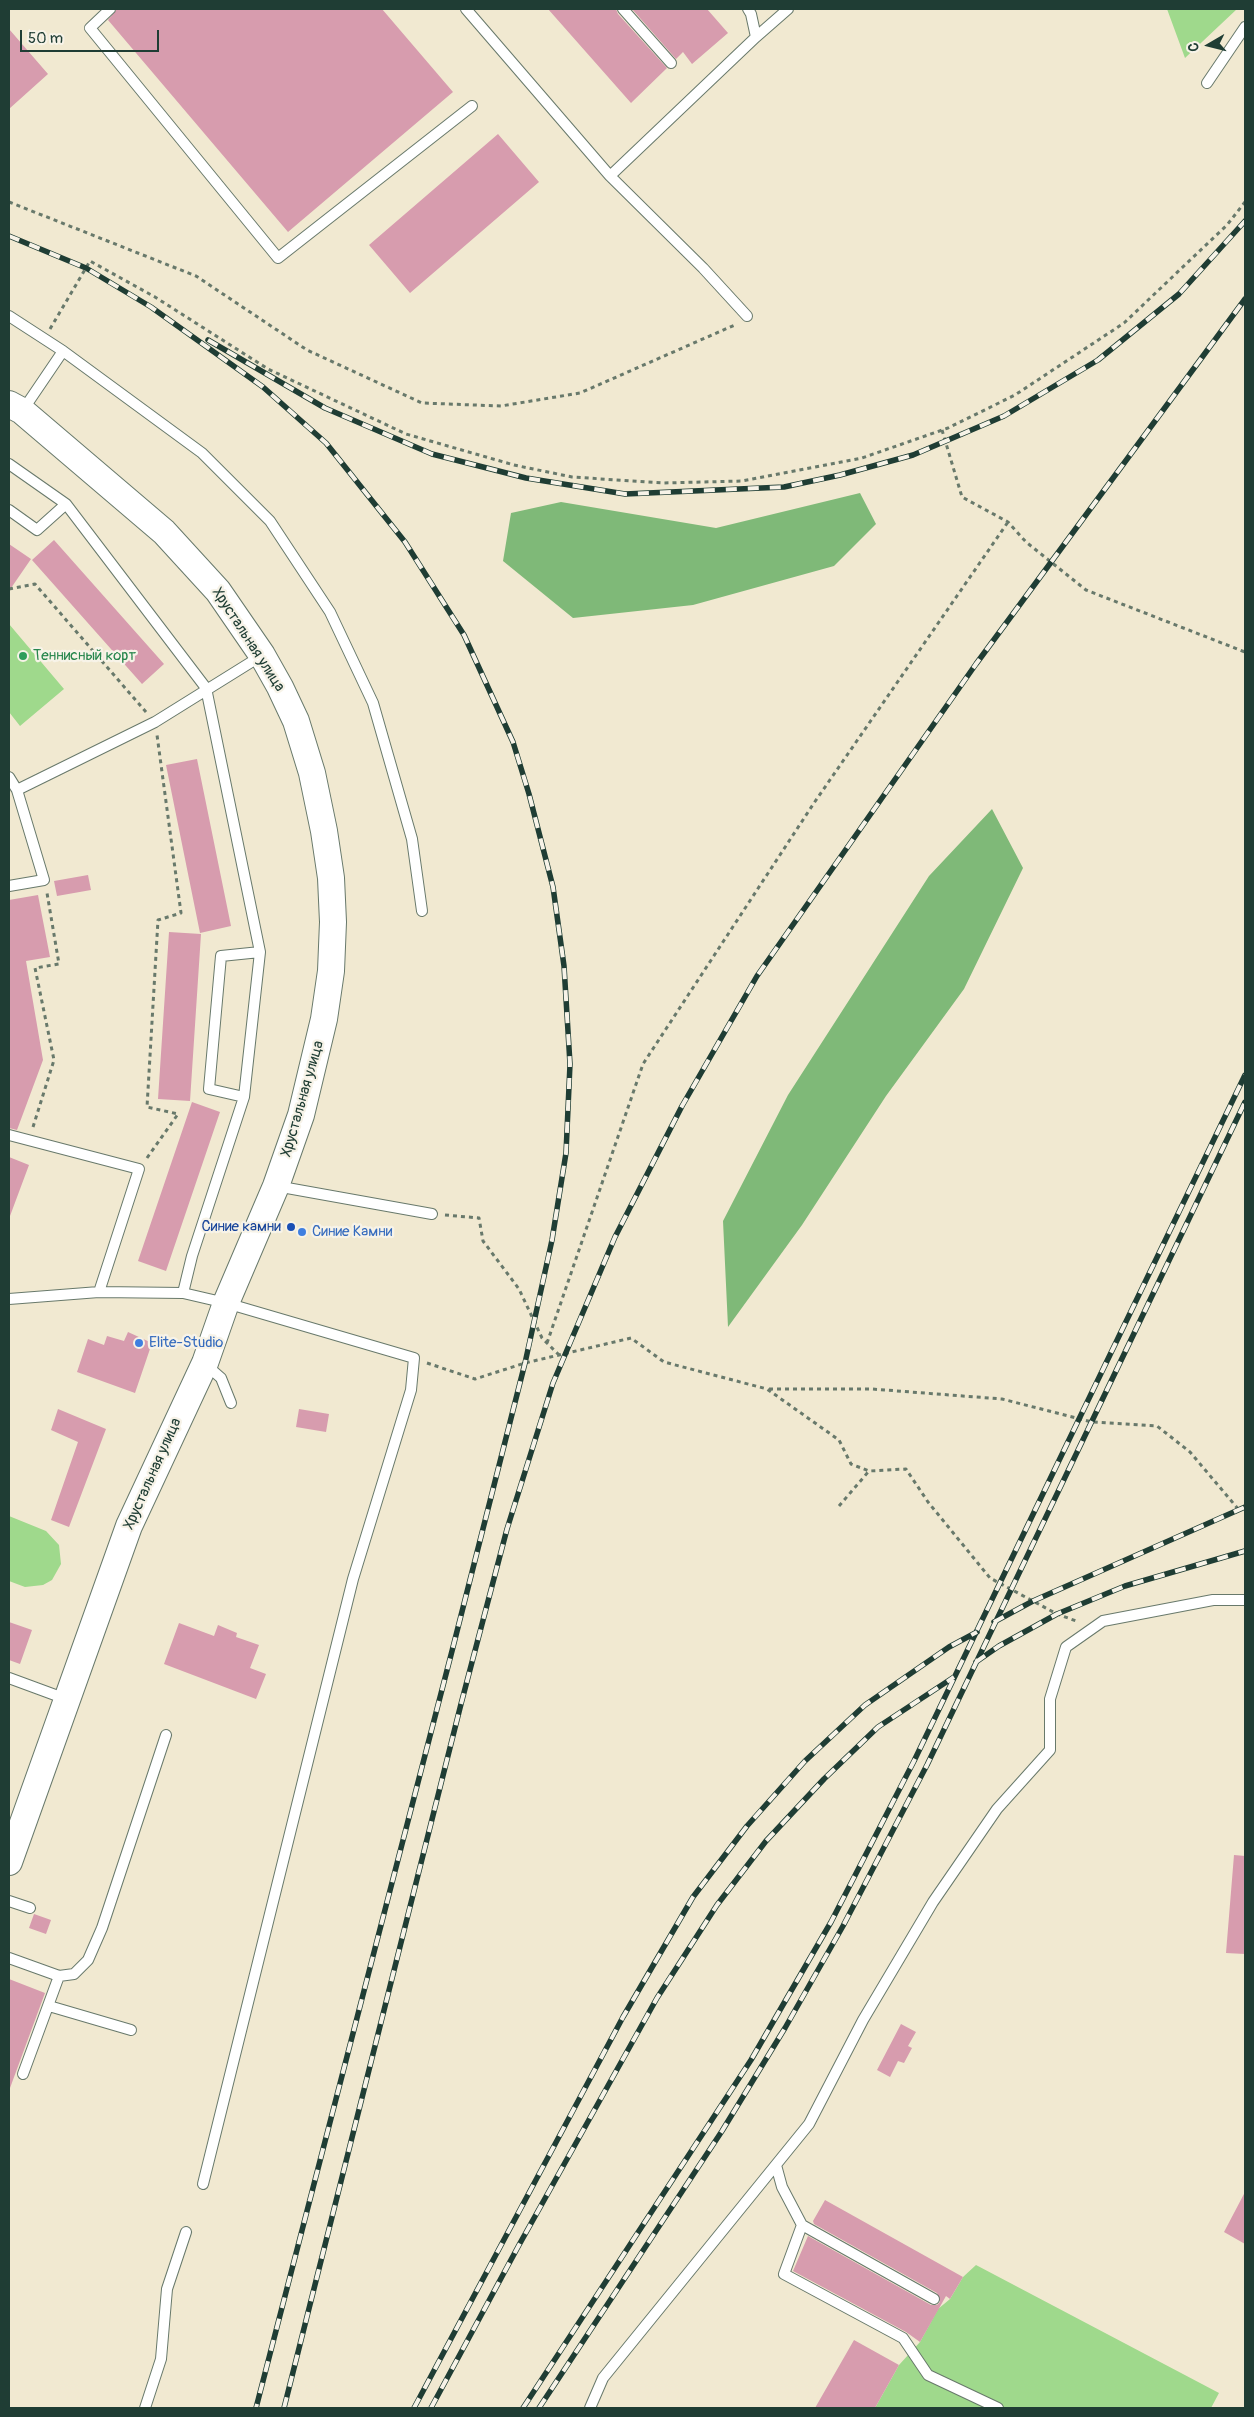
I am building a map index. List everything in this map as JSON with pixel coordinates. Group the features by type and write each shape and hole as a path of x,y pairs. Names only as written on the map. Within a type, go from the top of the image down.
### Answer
{"street":[{"name":"Хрустальная улица","path":"9,1862 20,1819 129,1526 204,1363 226,1303 276,1186 301,1115 314,1070 326,1010 333,922 324,831 312,772 296,721 262,655 218,591 164,532 15,408"}],"lane":[{"path":"110,9 90,28 278,258 472,106"},
{"path":"466,9 610,176 703,268 747,316"},
{"path":"623,9 671,63"},
{"path":"748,9 752,14 756,37"},
{"path":"610,176 788,9"},
{"path":"1207,83 1245,27"},
{"path":"9,316 63,351 202,453 270,522 330,612 373,703 412,839 422,911"},
{"path":"15,408 63,351"},
{"path":"9,464 66,504 206,688 260,952 244,1097 192,1256 182,1293"},
{"path":"9,510 37,530 66,504"},
{"path":"18,790 155,722 206,688 262,655"},
{"path":"9,777 18,790 44,880 9,886"},
{"path":"244,1097 209,1089 221,956 260,952"},
{"path":"9,1135 140,1169 99,1292"},
{"path":"276,1186 432,1214"},
{"path":"9,1299 99,1292 182,1293 226,1303 414,1358 411,1390 353,1579 203,2184"},
{"path":"204,1363 221,1378 232,1404"},
{"path":"590,2408 603,2378 810,2124 863,2020 933,1902 997,1809 1050,1750 1050,1699 1066,1647 1103,1621 1213,1600 1245,1600"},
{"path":"9,1678 66,1699"},
{"path":"9,1958 59,1976 74,1974 88,1960 102,1928 166,1735"},
{"path":"9,1901 30,1908"},
{"path":"23,2074 59,1976"},
{"path":"49,2006 131,2030"},
{"path":"776,2165 782,2187 802,2225 934,2299"},
{"path":"802,2225 784,2274 903,2338 928,2375 998,2408"},
{"path":"145,2408 161,2358 167,2289 186,2232"}],"path":[{"path":"9,202 196,276 307,350 422,403 501,406 580,393 737,325 747,316"},
{"path":"45,339 90,261 155,298 268,369 406,434 514,465 572,476 663,483 742,481 862,458 942,430 1015,395 1124,323 1227,225 1245,202"},
{"path":"942,430 962,497 1008,522 1026,542 1086,590 1245,652"},
{"path":"547,1342 643,1064 814,803 1008,522"},
{"path":"9,590 35,584 155,722 181,912 158,920 147,1107 178,1114 140,1169"},
{"path":"29,1141 54,1060 35,968 59,964 44,880"},
{"path":"432,1214 479,1218 483,1240 519,1289 542,1338 559,1355"},
{"path":"414,1358 475,1379 559,1355 631,1338 664,1362 767,1389 872,1389 1002,1399 1092,1422 1157,1426 1190,1452 1239,1510"},
{"path":"767,1389 839,1440 851,1464 869,1471 906,1469 928,1502 990,1578 1058,1614 1080,1622 1103,1621"},
{"path":"839,1506 869,1471"}],"green space":[{"path":"1167,9 1237,9 1185,58"},
{"path":"860,493 876,524 834,566 693,605 573,618 503,561 511,513 561,502 716,528"},
{"name":"Теннисный корт","path":"9,624 64,689 20,726 9,712"},
{"path":"992,809 1023,868 964,989 886,1096 802,1225 728,1327 723,1221 788,1095 929,876"},
{"path":"9,1516 46,1531 59,1545 61,1564 52,1580 43,1585 25,1587 9,1581"},
{"path":"976,2265 1219,2393 1211,2408 875,2408 899,2365 920,2342 938,2309 950,2299 963,2277"}],"building":[{"path":"117,9 382,9 453,92 288,232 108,20"},
{"path":"548,9 616,9 618,14 667,68 631,103"},
{"path":"632,9 707,9 728,33 692,64 683,52 676,59"},
{"path":"9,29 48,74 9,109"},
{"path":"498,134 539,182 410,293 369,245"},
{"path":"54,540 164,664 142,684 32,560"},
{"path":"9,544 31,559 9,591"},
{"path":"197,759 231,926 200,933 166,765"},
{"path":"88,875 91,890 57,896 54,881"},
{"path":"38,895 50,957 26,961 43,1060 17,1130 9,1128 9,900"},
{"path":"169,932 201,934 190,1101 158,1099"},
{"path":"192,1102 220,1112 166,1271 138,1261"},
{"path":"9,1157 29,1165 10,1216 9,1215"},
{"path":"128,1332 152,1343 135,1393 77,1372 88,1339 104,1345 107,1336 124,1341"},
{"path":"58,1409 106,1429 69,1527 51,1520 78,1442 51,1430"},
{"path":"299,1409 329,1414 326,1432 296,1427"},
{"path":"9,1622 32,1630 20,1664 9,1660"},
{"path":"179,1623 214,1636 218,1625 237,1633 236,1637 259,1645 250,1668 266,1674 256,1699 164,1664"},
{"path":"1234,1855 1245,1856 1245,1954 1226,1953"},
{"path":"34,1914 51,1920 46,1934 29,1928"},
{"path":"9,1979 45,1993 10,2088 9,2088"},
{"path":"901,2024 916,2032 908,2046 912,2048 904,2063 898,2061 890,2077 877,2070"},
{"path":"1245,2192 1245,2244 1224,2232"},
{"path":"825,2200 963,2277 950,2299 946,2296 920,2342 906,2332 793,2271 808,2236 931,2305 937,2305 940,2302 937,2293 814,2224 813,2221"},
{"path":"854,2340 899,2365 875,2408 815,2408"}],"railway":[{"path":"208,340 325,408 432,454 526,478 625,494 784,487 840,475 913,455 1004,416 1098,360 1179,294 1245,221"},
{"path":"9,236 86,268 151,307 263,387 326,443 405,542 464,635 513,742 529,794 553,887 564,966 570,1064 566,1153 552,1240 525,1363 256,2408"},
{"path":"284,2408 461,1704 507,1529 553,1383 615,1237 682,1106 757,976 976,664 1245,299"},
{"path":"523,2408 751,2060 831,1922 914,1761 1245,1075"},
{"path":"539,2408 722,2131 785,2028 843,1926 927,1765 1245,1102"},
{"path":"994,1622 1033,1601 1245,1507"},
{"path":"976,1662 999,1646 1057,1614 1125,1586 1245,1551"},
{"path":"414,2408 623,2017 693,1897 747,1826 805,1761 865,1705 949,1647 977,1632"},
{"path":"431,2408 519,2245 657,1998 717,1905 766,1841 824,1779 878,1727 954,1677"}],"place":[{"name":"Теннисный корт","path":"23,656"},
{"name":"Синие камни","path":"291,1227"},
{"name":"Синие Камни","path":"302,1232"},
{"name":"Elite-Studio","path":"139,1343"}]}
